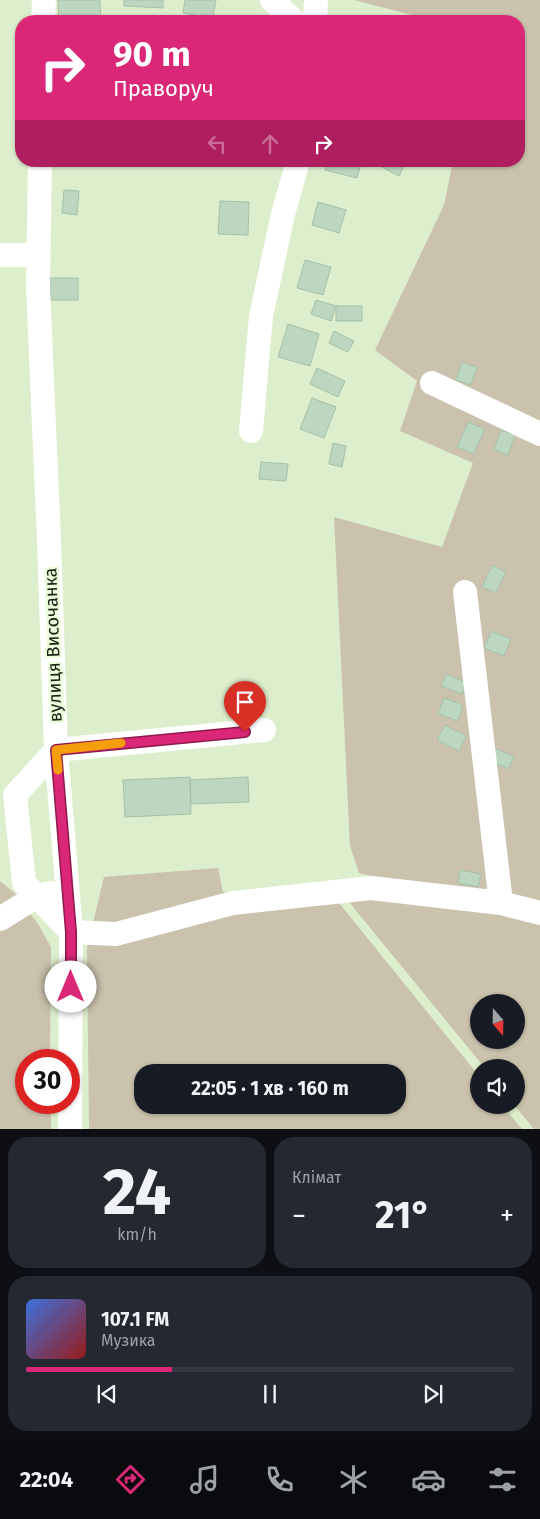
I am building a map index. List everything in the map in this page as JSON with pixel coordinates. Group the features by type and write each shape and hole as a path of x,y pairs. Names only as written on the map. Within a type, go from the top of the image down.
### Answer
{"street":[{"path":"43,15 44,0"},
{"path":"272,0 288,15"},
{"path":"315,15 316,0"},
{"name":"вулиця Височанка","path":"40,167 38,286 56,750 71,932 70,1129"},
{"path":"251,431 261,316 283,214 296,167"},
{"path":"0,254 38,255"},
{"path":"432,382 540,434"},
{"path":"465,592 501,903"},
{"path":"264,730 56,750 15,795 24,883 71,932 116,934 233,903 371,888 501,903 540,913"},
{"path":"0,919 37,896 52,893 68,880"}],"shaded area":[{"path":"354,0 540,0 540,1129 534,1129 522,1114 525,1114 525,1059 477,1059 349,902 397,895 495,907 359,873 350,846 334,517 442,547 473,463 400,431 417,381 375,350 444,205 452,167 525,167 525,15 412,15"},
{"path":"218,868 223,892 339,903 470,1065 470,1114 510,1114 522,1129 89,1129 87,948 104,877"},
{"path":"0,881 17,895 38,924 51,947 50,1049 15,1049 15,1114 51,1114 51,1129 0,1129"}],"building":[{"path":"58,0 100,0 101,15 59,15"},
{"path":"124,0 163,0 163,8 124,6"},
{"path":"185,0 216,0 214,15 183,13"},
{"path":"326,167 360,167 357,178 325,170"},
{"path":"382,167 403,167 399,176"},
{"path":"64,190 79,191 77,215 62,213"},
{"path":"220,201 249,202 248,235 218,234"},
{"path":"318,202 346,210 339,233 312,225"},
{"path":"305,260 331,267 323,295 297,288"},
{"path":"50,278 78,278 78,300 50,300"},
{"path":"316,300 336,306 331,321 311,314"},
{"path":"336,306 362,306 362,321 336,321"},
{"path":"288,324 319,334 310,366 278,357"},
{"path":"334,331 354,341 348,352 329,343"},
{"path":"462,362 477,367 471,385 456,380"},
{"path":"317,368 345,381 338,397 310,384"},
{"path":"312,398 336,407 324,438 300,429"},
{"path":"468,422 485,429 474,454 457,447"},
{"path":"501,430 515,435 508,455 494,450"},
{"path":"333,443 346,446 342,467 329,464"},
{"path":"261,462 288,464 286,481 259,479"},
{"path":"492,565 506,572 496,593 482,587"},
{"path":"491,631 511,639 504,656 484,648"},
{"path":"446,674 467,683 462,694 441,686"},
{"path":"444,698 463,705 458,721 438,714"},
{"path":"445,725 466,736 459,751 437,740"},
{"path":"494,748 514,756 509,769 489,761"},
{"path":"190,777 191,814 125,817 123,780"},
{"path":"248,777 249,802 191,804 190,780"},
{"path":"460,870 481,874 478,887 458,883"}],"slow traffic":[{"path":"58,770 56,750 121,743"}],"route":[{"path":"71,987 71,932 68,880 56,750 245,732"}]}
